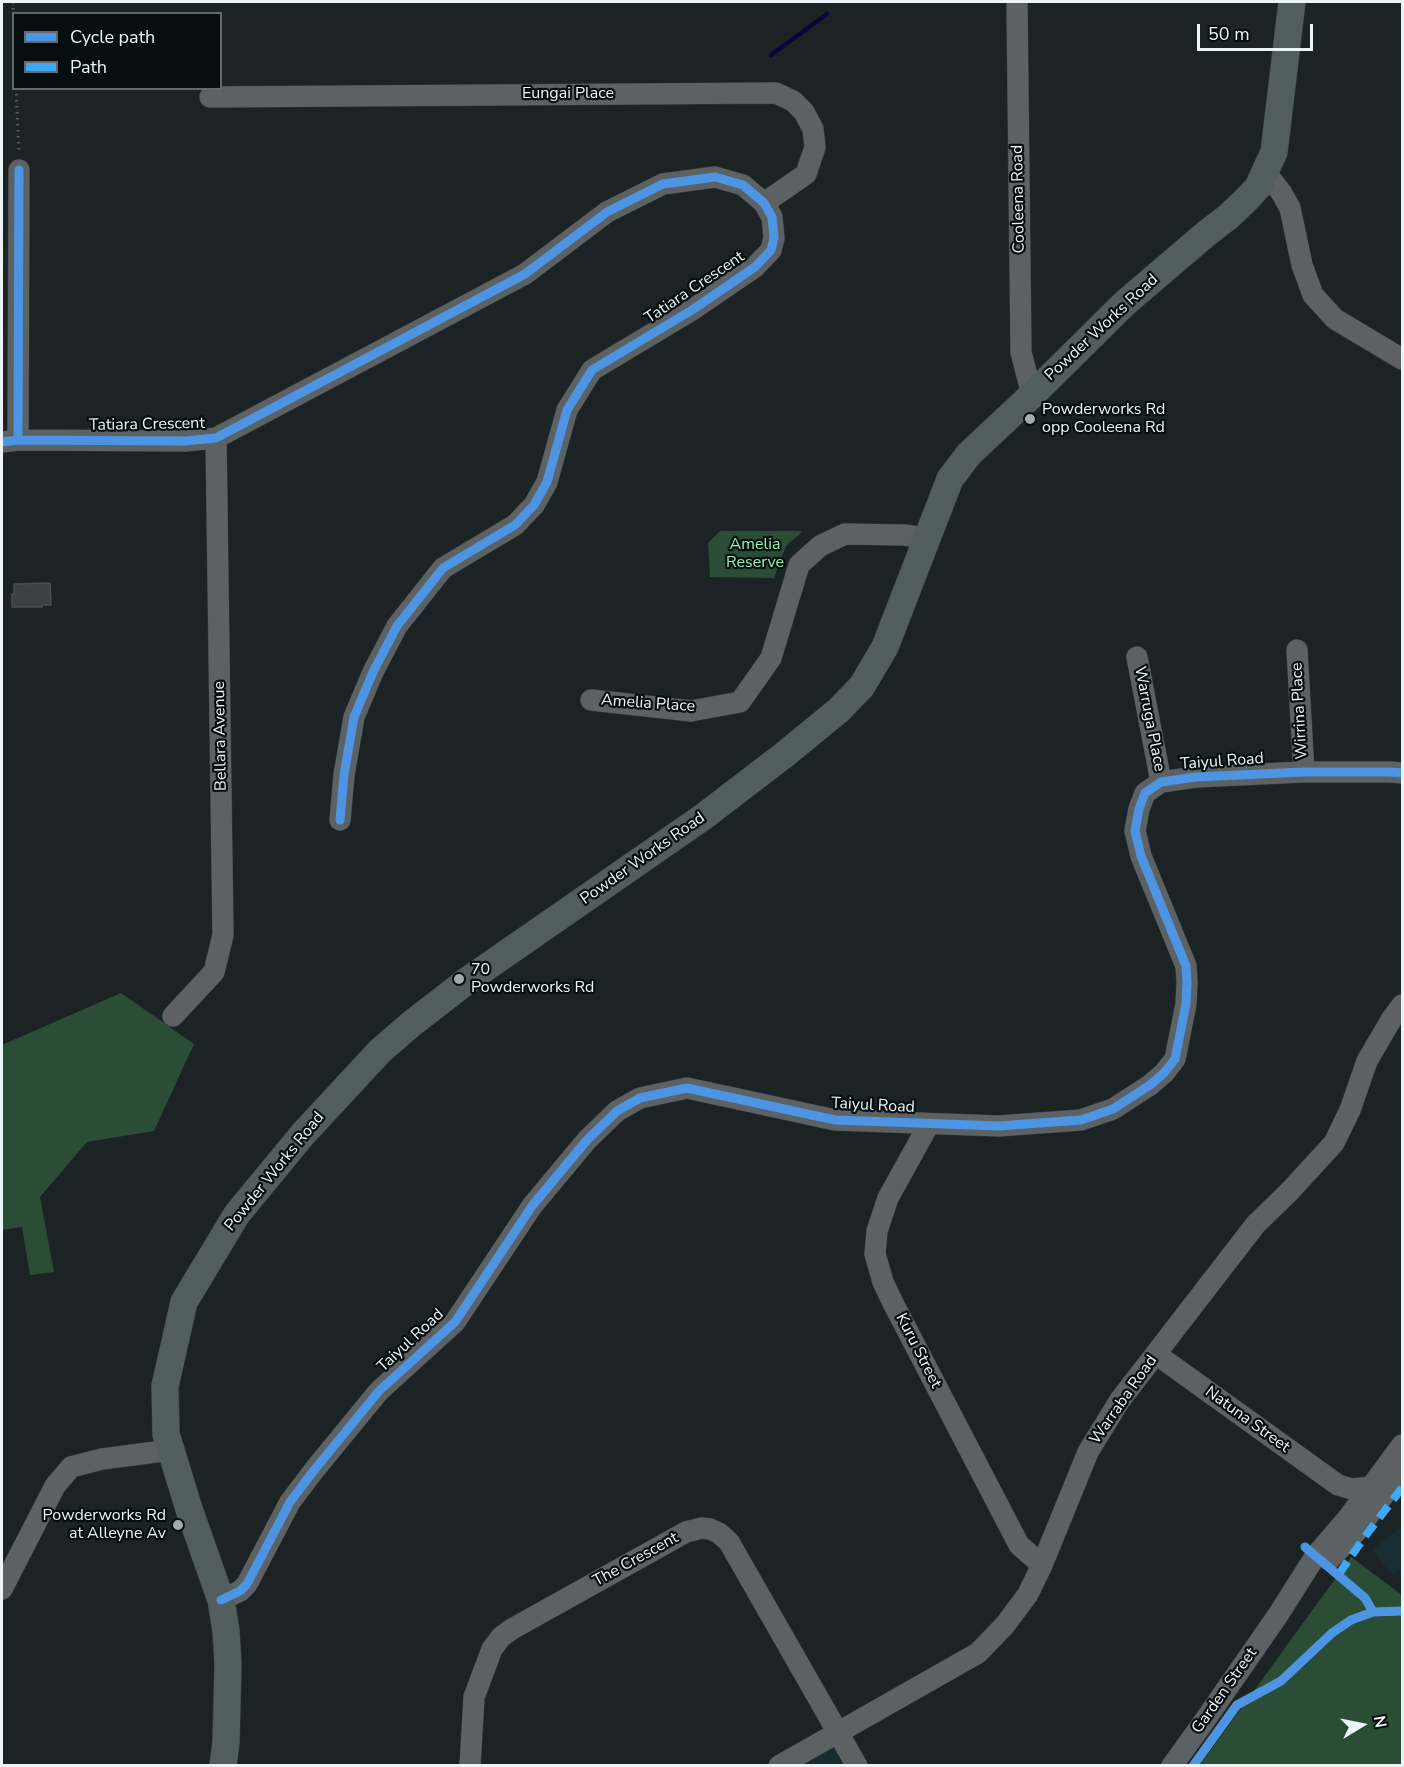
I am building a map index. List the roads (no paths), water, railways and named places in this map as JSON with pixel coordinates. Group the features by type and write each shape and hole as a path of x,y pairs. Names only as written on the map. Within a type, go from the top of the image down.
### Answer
{"main road":[{"name":"Powder Works Road","path":"223,1766 226,1742 228,1664 226,1631 220,1600 166,1434 165,1386 184,1302 237,1214 303,1134 380,1052 410,1024 468,980 703,817 839,710 862,686 885,647 950,479 969,454 1125,303 1247,199 1258,187 1274,152 1292,2"}],"street":[{"name":"Cooleena Road","path":"1017,2 1021,352 1032,395"},
{"name":"Eungai Place","path":"210,97 776,93 793,101 804,112 813,129 815,147 806,174 764,203"},
{"path":"10,441 20,170"},
{"path":"1266,172 1290,208 1302,265 1313,295 1335,319 1402,359"},
{"name":"Tatiara Crescent","path":"10,441 184,441 216,438 525,274 607,212 663,184 715,177 743,185 764,203 772,217 774,238 771,250 755,267 692,310 592,370 567,410 547,482 534,505 515,525 443,568 398,626 373,672 354,717 344,775 340,820"},
{"name":"Bellara Avenue","path":"173,1016 214,972 223,934 216,438"},
{"name":"Amelia Place","path":"591,700 691,711 740,702 771,658 799,565 820,546 845,534 904,535 927,538"},
{"name":"Wirrina Place","path":"1296,650 1304,772"},
{"name":"Warruga Place","path":"1137,657 1161,782"},
{"name":"Taiyul Road","path":"220,1600 240,1591 247,1584 290,1502 315,1469 379,1391 455,1322 532,1206 587,1140 616,1111 640,1098 687,1088 835,1120 999,1125 1081,1120 1113,1109 1150,1085 1175,1059 1186,1004 1186,966 1141,856 1135,831 1145,793 1161,782 1196,777 1304,772 1402,773"},
{"name":"Warraba Road","path":"779,1766 978,1653 1005,1625 1028,1594 1088,1452 1120,1400 1256,1224 1334,1143 1350,1110 1367,1061 1402,1005"},
{"name":"Kuru Street","path":"929,1124 888,1198 877,1231 875,1254 883,1282 893,1303 1019,1545 1042,1565"},
{"name":"Natuna Street","path":"1156,1354 1338,1485"},
{"name":"Garden Street","path":"1172,1766 1278,1615 1316,1555 1348,1518 1402,1445"},
{"path":"2,1589 55,1486 71,1467 102,1459 171,1450"},
{"name":"Garden Street","path":"1278,1615 1356,1532 1402,1472"},
{"path":"1338,1485 1352,1489 1371,1487"},
{"path":"1338,1485 1344,1497 1348,1518"},
{"name":"The Crescent","path":"470,1766 474,1697 492,1649 501,1637 686,1532 702,1528 719,1533 729,1542 857,1766"}],"waterway":[{"path":"771,55 827,14"}],"place":[{"name":"Powderworks Rd opp Cooleena Rd","path":"1030,419"},
{"name":"70 Powderworks Rd","path":"459,979"},
{"name":"Powderworks Rd at Alleyne Av","path":"178,1525"}],"park label":[{"name":"Amelia Reserve","path":"755,554"}]}
